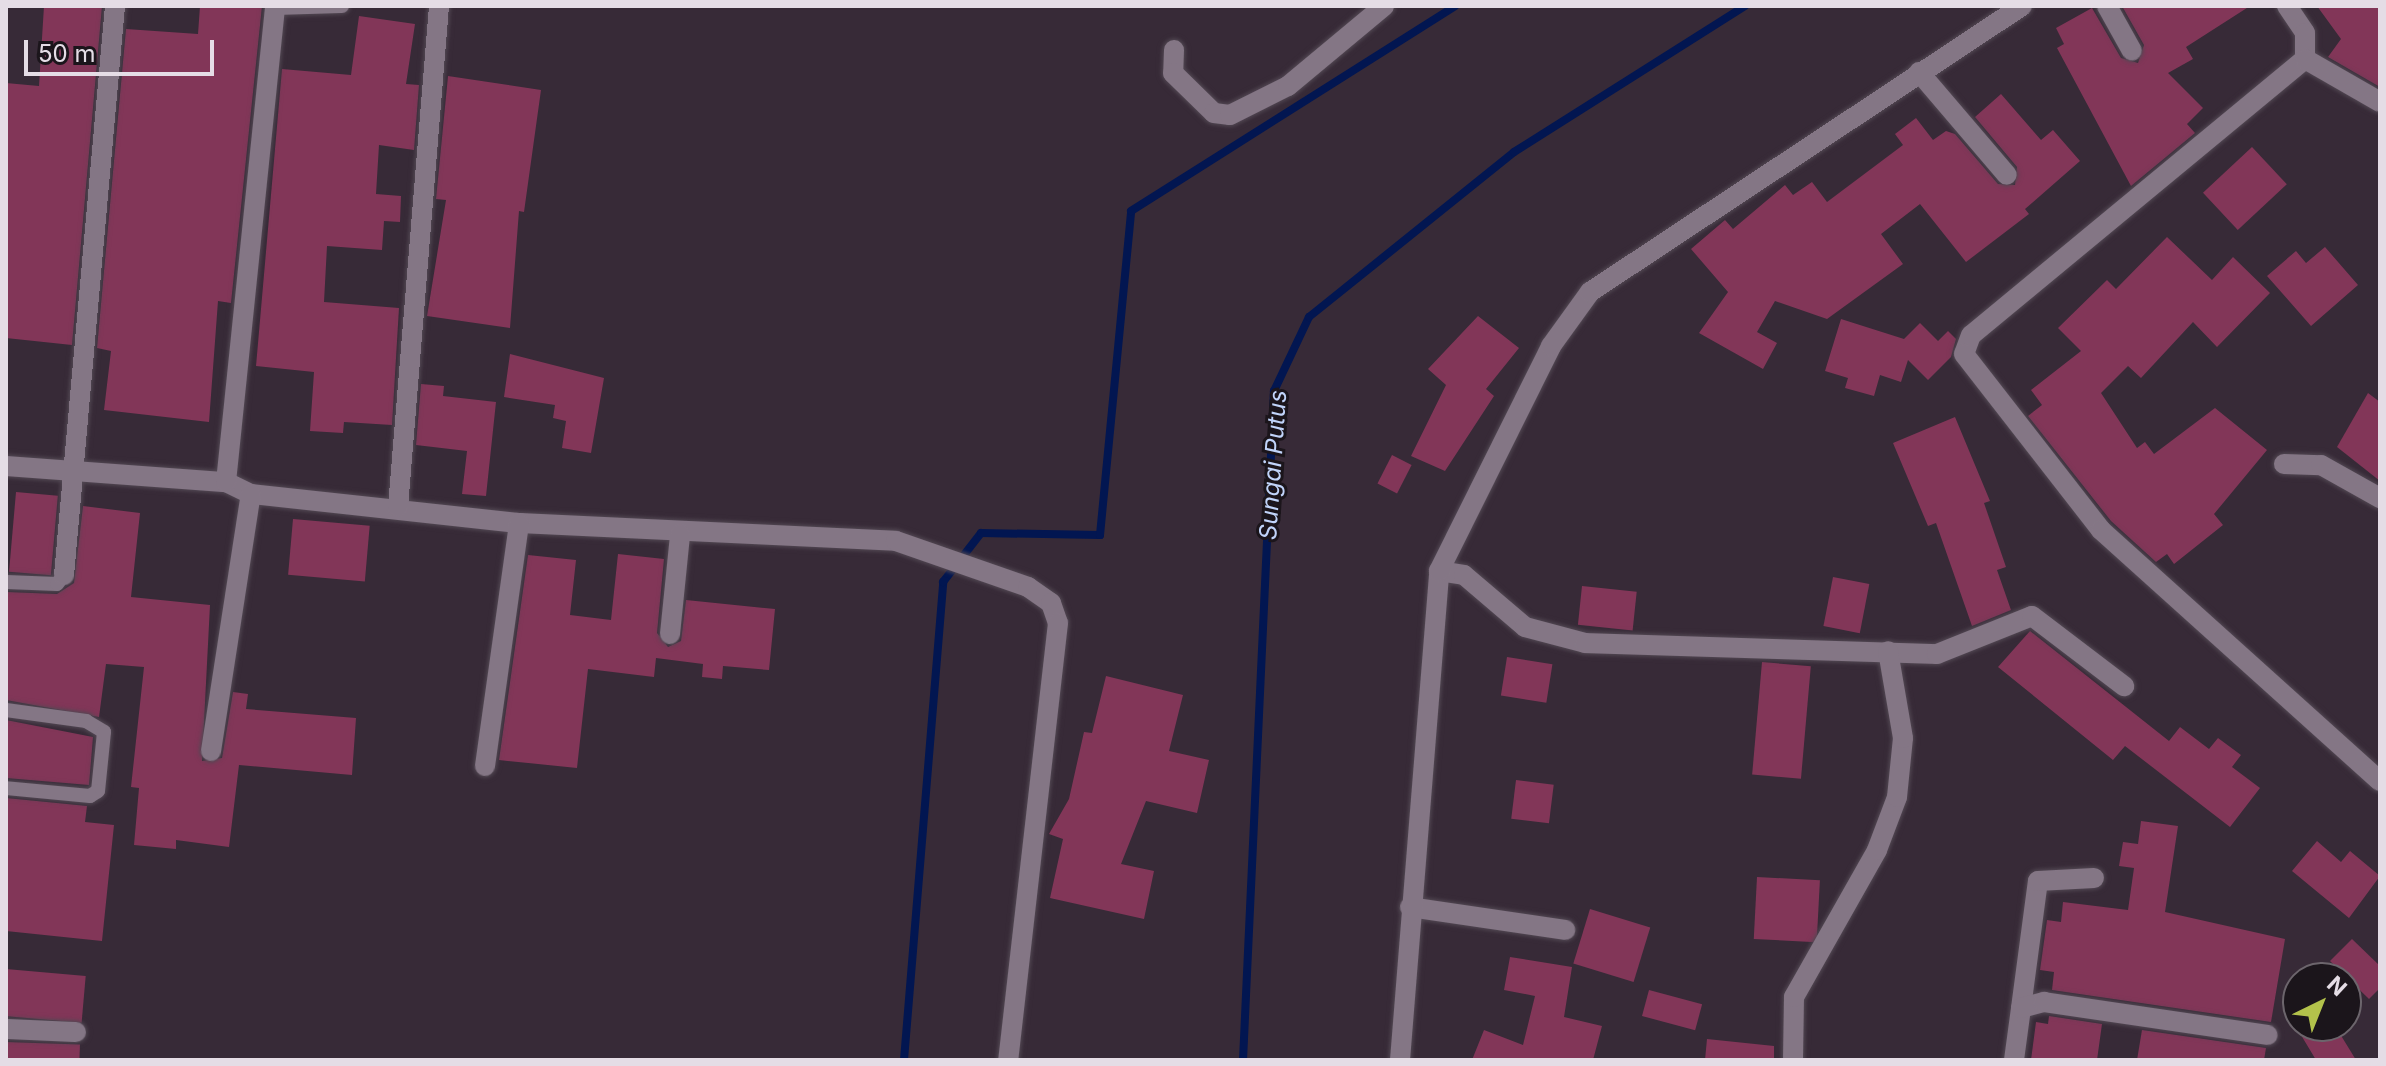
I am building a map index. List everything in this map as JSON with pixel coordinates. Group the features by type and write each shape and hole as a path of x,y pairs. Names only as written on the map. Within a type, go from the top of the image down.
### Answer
{"street":[{"path":"64,575 115,6"},
{"path":"398,507 439,6"},
{"path":"1174,50 1173,73 1214,113 1230,115 1288,86 1384,6"},
{"path":"1400,1060 1439,571 1551,346 1590,292 2022,6"},
{"path":"2107,6 2132,51"},
{"path":"2287,6 2305,33 2305,59"},
{"path":"226,482 274,7"},
{"path":"2305,59 2380,102"},
{"path":"2305,59 1971,335 1964,354 2101,530 2380,781"},
{"path":"1919,72 2007,175"},
{"path":"2284,464 2321,465 2380,498"},
{"path":"6,471 226,482 251,494 398,507 519,523 680,535 823,536 932,548 1028,587 1051,603 1058,623 1008,1060"},
{"path":"211,751 251,494"},
{"path":"485,766 519,523"},
{"path":"670,634 680,535"},
{"path":"1439,571 1464,575 1525,627 1585,643 1955,650 2032,616 2124,686"},
{"path":"1793,1060 1794,997 1877,850 1897,797 1903,738 1888,651"},
{"path":"2014,1060 2038,881 2094,878"},
{"path":"1410,907 1565,930"},
{"path":"2021,1008 2076,1003 2268,1035"},
{"path":"6,1029 76,1032"}],"lane":[{"path":"274,7 342,6"},
{"path":"6,582 57,584 64,575"},
{"path":"6,710 86,721 104,732 98,791 90,796 6,788"}],"building":[{"path":"44,6 102,6 72,345 6,338 6,83 39,86"},
{"path":"200,6 262,6 231,303 218,301 209,422 104,410 111,351 97,348 126,29 198,34"},
{"path":"2122,6 2250,6 2186,47 2193,59 2168,73 2203,108 2187,124 2195,133 2131,186 2057,48 2064,44 2056,28 2092,8 2121,58 2138,63 2144,45"},
{"path":"2317,6 2380,6 2380,87 2328,57 2341,39"},
{"path":"359,16 415,24 406,84 419,85 414,150 379,145 376,194 401,196 400,222 384,221 382,250 327,246 324,302 399,308 392,425 344,422 343,433 310,431 314,372 256,366 282,69 351,75"},
{"path":"448,76 541,90 524,212 519,211 510,328 427,316 446,200 436,199"},
{"path":"2001,94 2041,140 2053,130 2080,161 2025,209 2029,214 1966,262 1920,204 1881,234 1903,264 1827,319 1775,301 1757,332 1777,343 1763,369 1699,333 1728,292 1691,249 1725,220 1733,229 1785,185 1793,195 1812,182 1827,202 1903,145 1895,134 1916,118 1933,140 1946,131 1955,134 1998,184 2015,185 2017,167 1975,117"},
{"path":"2252,147 2287,184 2238,230 2203,193"},
{"path":"2167,237 2212,280 2233,257 2270,293 2217,347 2193,322 2141,378 2128,366 2101,393 2137,448 2145,442 2154,454 2215,408 2267,450 2214,514 2223,525 2174,564 2167,554 2156,562 2111,521 2028,416 2042,405 2031,390 2081,351 2058,328 2107,280 2116,289"},
{"path":"2325,247 2358,285 2311,326 2267,276 2296,251 2306,263"},
{"path":"1478,316 1519,348 1486,389 1494,396 1445,471 1411,456 1446,385 1428,369"},
{"path":"1841,319 1904,339 1920,323 1938,341 1948,331 1956,339 1951,357 1928,380 1908,360 1901,382 1880,375 1874,396 1845,388 1848,378 1825,371"},
{"path":"510,354 604,378 591,453 562,448 566,421 553,418 555,405 504,397"},
{"path":"421,384 444,386 443,396 496,402 486,496 462,494 467,451 416,445"},
{"path":"2368,393 2380,402 2380,481 2337,447"},
{"path":"1955,417 1990,501 1984,503 2006,567 1997,570 2011,610 1972,626 1936,523 1928,526 1893,443"},
{"path":"1392,455 1412,465 1397,493 1377,484"},
{"path":"16,492 58,496 51,575 9,572"},
{"path":"83,506 140,513 131,597 210,605 202,761 222,758 233,692 248,694 246,709 356,718 352,775 239,765 229,847 176,840 176,849 134,845 139,788 131,787 144,667 106,664 99,717 6,700 7,592 57,594 74,583"},
{"path":"293,519 370,526 365,581 288,575"},
{"path":"618,554 664,559 657,633 668,647 681,641 686,600 775,609 769,670 723,666 722,679 702,677 703,664 656,658 654,677 588,669 577,768 499,760 528,555 576,560 570,615 611,620"},
{"path":"1833,577 1869,584 1860,633 1823,626"},
{"path":"1582,586 1637,592 1633,631 1578,625"},
{"path":"2030,631 2169,741 2180,727 2209,749 2218,738 2241,755 2232,767 2260,788 2230,827 2125,746 2113,760 1998,667"},
{"path":"1507,657 1552,664 1546,703 1501,696"},
{"path":"1762,662 1811,666 1801,779 1752,775"},
{"path":"1106,676 1183,695 1169,751 1209,760 1197,813 1146,801 1121,864 1154,871 1144,919 1050,898 1063,839 1049,834 1069,799 1084,732 1092,733"},
{"path":"6,720 93,737 89,785 6,778"},
{"path":"1516,780 1554,785 1549,823 1511,819"},
{"path":"6,798 87,806 85,822 114,825 102,941 6,931"},
{"path":"2141,821 2178,826 2165,912 2285,939 2271,1022 2052,990 2054,972 2040,970 2047,920 2061,922 2063,902 2128,910 2134,868 2119,866 2123,842 2138,844"},
{"path":"2317,841 2341,862 2350,851 2380,876 2349,918 2292,871"},
{"path":"1757,877 1820,880 1817,942 1754,939"},
{"path":"1590,909 1650,927 1634,982 1573,964"},
{"path":"2352,939 2380,966 2380,988 2369,999 2362,992 2362,962 2330,961"},
{"path":"1510,957 1572,967 1564,1017 1602,1026 1593,1060 1472,1060 1484,1030 1523,1045 1535,996 1504,990"},
{"path":"6,969 86,976 82,1023 6,1016"},
{"path":"1649,990 1702,1004 1695,1030 1642,1016"},
{"path":"2049,1016 2102,1024 2097,1060 2031,1060 2036,1022 2048,1024"},
{"path":"2142,1030 2266,1048 2264,1060 2137,1060"},
{"path":"1707,1039 1774,1046 1774,1060 1705,1060"},
{"path":"6,1042 80,1045 79,1060 6,1060"},
{"path":"2305,1042 2345,1042 2356,1060 2316,1060"}],"waterway":[{"path":"904,1060 943,582 981,533 1100,535 1131,211 1455,6"},
{"name":"Sungai Putus","path":"1243,1060 1274,391 1309,317 1514,152 1745,6"}]}
